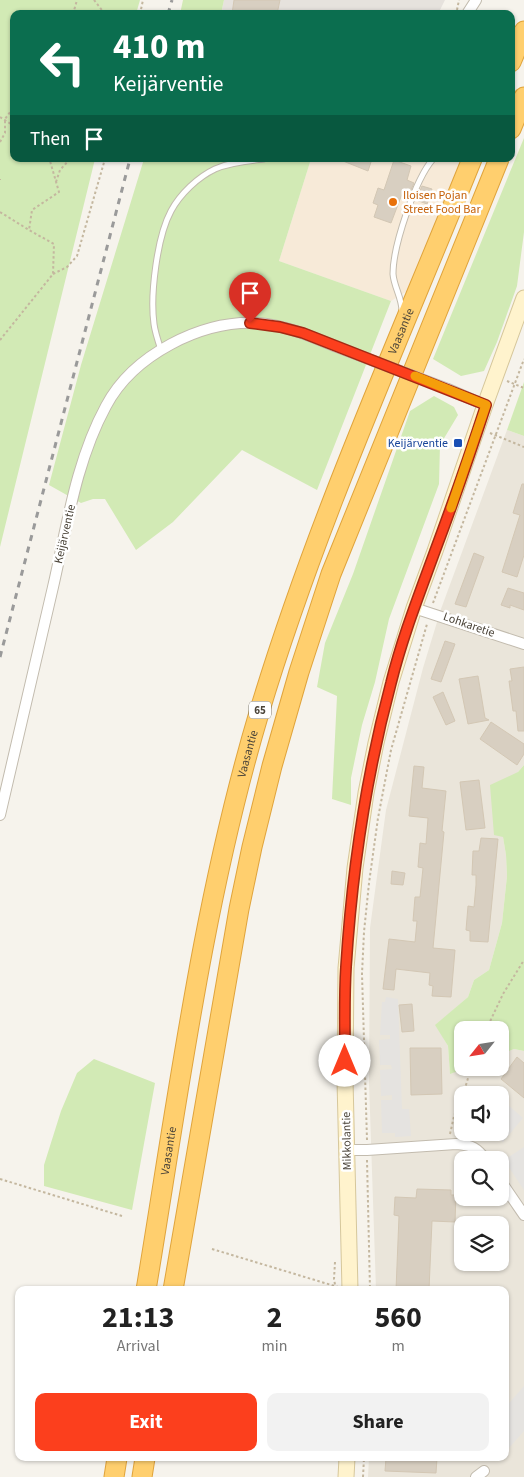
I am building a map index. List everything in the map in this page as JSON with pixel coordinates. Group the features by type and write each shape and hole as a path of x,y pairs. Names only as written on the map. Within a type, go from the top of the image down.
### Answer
{"highway":[{"path":"515,52 524,31"},
{"path":"515,119 524,97"},
{"name":"Vaasantie","path":"147,1286 200,960 235,804 257,723 300,590 344,469 471,162"},
{"name":"Vaasantie","path":"174,1286 239,910 259,820 299,672 332,574 498,162"},
{"path":"114,1477 117,1461"},
{"path":"142,1477 145,1461"}],"main road":[{"name":"Mikkolantie","path":"346,1286 346,968 355,868 366,794 391,682 414,608 436,551 524,298"},
{"path":"346,1477 347,1461"}],"street":[{"name":"Keijärventie","path":"0,815 78,478 98,421 116,391 138,367 161,350 197,333 226,326 260,324 303,333 486,405"},
{"name":"Lohkaretie","path":"414,608 524,644"},
{"path":"347,1150 467,1145 479,1151"},
{"path":"509,1193 524,1215"}],"lane":[{"path":"515,38 524,26"},
{"path":"161,350 154,324 154,285 164,227 172,210 197,181 215,170 242,162"},
{"path":"398,340 402,302 393,275 396,245 414,192 431,162"}],"path":[{"path":"94,0 102,10"},
{"path":"0,142 5,133 5,119 10,112"},
{"path":"0,117 10,123"},
{"path":"28,230 32,210 59,192 51,162"},
{"path":"56,183 60,170 67,162"},
{"path":"0,340 53,274 67,267 77,256 104,162"},
{"path":"0,212 54,244 53,274"},
{"path":"370,1286 362,974 364,932 378,818 391,750 430,612 524,359"},
{"path":"516,384 524,388"},
{"path":"478,428 524,447"},
{"path":"490,1021 503,994 524,960"},
{"path":"448,1145 454,1116"},
{"path":"0,1178 122,1216"},
{"path":"360,1221 369,1222"},
{"path":"212,1249 335,1286 335,1262"},
{"path":"363,1477 364,1461"}],"shaded area":[{"path":"224,0 445,0 440,10 222,10"},
{"path":"310,162 463,162 412,288 391,301 279,261"},
{"path":"507,430 524,436 524,765 518,772 503,837 507,876 502,923 489,970 474,980 468,997 436,1025 448,1046 450,1073 454,1072 454,1076 509,1076 509,1051 514,1049 524,1051 524,1477 368,1477 369,1461 509,1461 509,1286 376,1286 369,1082 370,928 386,810 423,668 441,609"},
{"path":"386,997 398,999 402,1109 409,1109 411,1136 395,1137 395,1133 382,1133 381,1100 392,1100 392,1095 381,1096 380,1070 392,1069 391,1065 380,1065 379,1040 390,1039 390,1035 380,1035 382,1002 385,1002"},
{"path":"509,1106 523,1118 509,1135"},
{"path":"524,1147 524,1190 509,1168 509,1157"},
{"path":"524,1386 524,1431 509,1448 509,1403"}],"green space":[{"path":"0,0 140,0 137,10 10,10 10,162 94,162 0,547"},
{"path":"183,0 224,0 222,10 181,10"},
{"path":"524,138 524,232 517,286 497,342 484,371 461,376 433,359"},
{"path":"143,162 310,162 279,261 391,301 317,490 242,450 173,522 136,550 105,499 93,499 81,503 49,485 81,365"},
{"path":"524,382 524,436 507,430"},
{"path":"434,396 454,407 458,415 440,445 439,484 389,619 375,682 362,725 351,778 351,805 332,799 337,696 317,687 325,643 353,574 410,411"},
{"path":"524,765 524,1051 514,1049 509,1051 509,1021 454,1021 454,1072 450,1074 448,1046 435,1025 468,997 474,980 489,970 502,923 507,876 503,837 494,835 490,785 518,772"},
{"path":"94,1059 155,1083 132,1210 44,1186 44,1165 61,1111 77,1073"}],"building":[{"path":"234,0 280,0 278,10 233,10"},
{"path":"346,162 371,162 368,171"},
{"path":"393,162 411,166 407,180 414,183 408,197 402,194 391,223 374,217 378,205 373,203 378,188 384,190"},
{"path":"422,186 432,189 427,204 416,200"},
{"path":"522,484 524,484 524,555 517,577 502,572 520,515 513,513"},
{"path":"474,553 484,557 466,607 455,604"},
{"path":"508,588 524,593 524,610 510,605 510,608 501,605"},
{"path":"445,641 455,644 441,682 431,679"},
{"path":"524,667 524,731 518,731 516,711 513,711 509,681 512,681 510,669"},
{"path":"478,676 485,718 489,720 468,724 459,679"},
{"path":"443,692 455,721 446,725 433,697"},
{"path":"491,722 524,744 524,754 517,765 480,739"},
{"path":"414,766 424,767 422,788 446,791 433,948 455,950 451,997 432,996 433,986 429,985 430,973 396,969 394,990 383,989 389,939 415,942 417,921 413,921 415,897 420,897 423,868 418,867 420,843 426,844 428,818 409,816"},
{"path":"479,780 485,828 466,830 460,782"},
{"path":"481,838 498,839 488,942 470,941 470,931 466,930 468,906 474,907 476,885 476,875 472,875 473,851 479,851"},
{"path":"392,871 405,873 403,885 391,884"},
{"path":"412,1004 414,1031 402,1032 399,1005"},
{"path":"410,1048 441,1048 442,1094 411,1095"},
{"path":"517,1057 524,1063 524,1098 501,1079 503,1076 509,1076 509,1068"},
{"path":"417,1189 451,1190 451,1195 454,1195 454,1206 456,1206 454,1222 432,1221 429,1286 396,1286 399,1216 394,1215 395,1197 416,1198"},
{"path":"386,1461 437,1461 436,1473 385,1471"}],"railway":[{"path":"169,10 172,0"},
{"path":"0,657 129,162"}],"slow traffic":[{"path":"415,376 486,405 451,508"}],"place":[{"name":"Iloisen Pojan Street Food Bar","path":"393,202"},
{"name":"Keijärventie","path":"458,443"}],"route":[{"path":"250,323 280,327 303,333 486,405 436,551 414,608 391,682 376,743 355,868 346,968 345,1061"}]}
